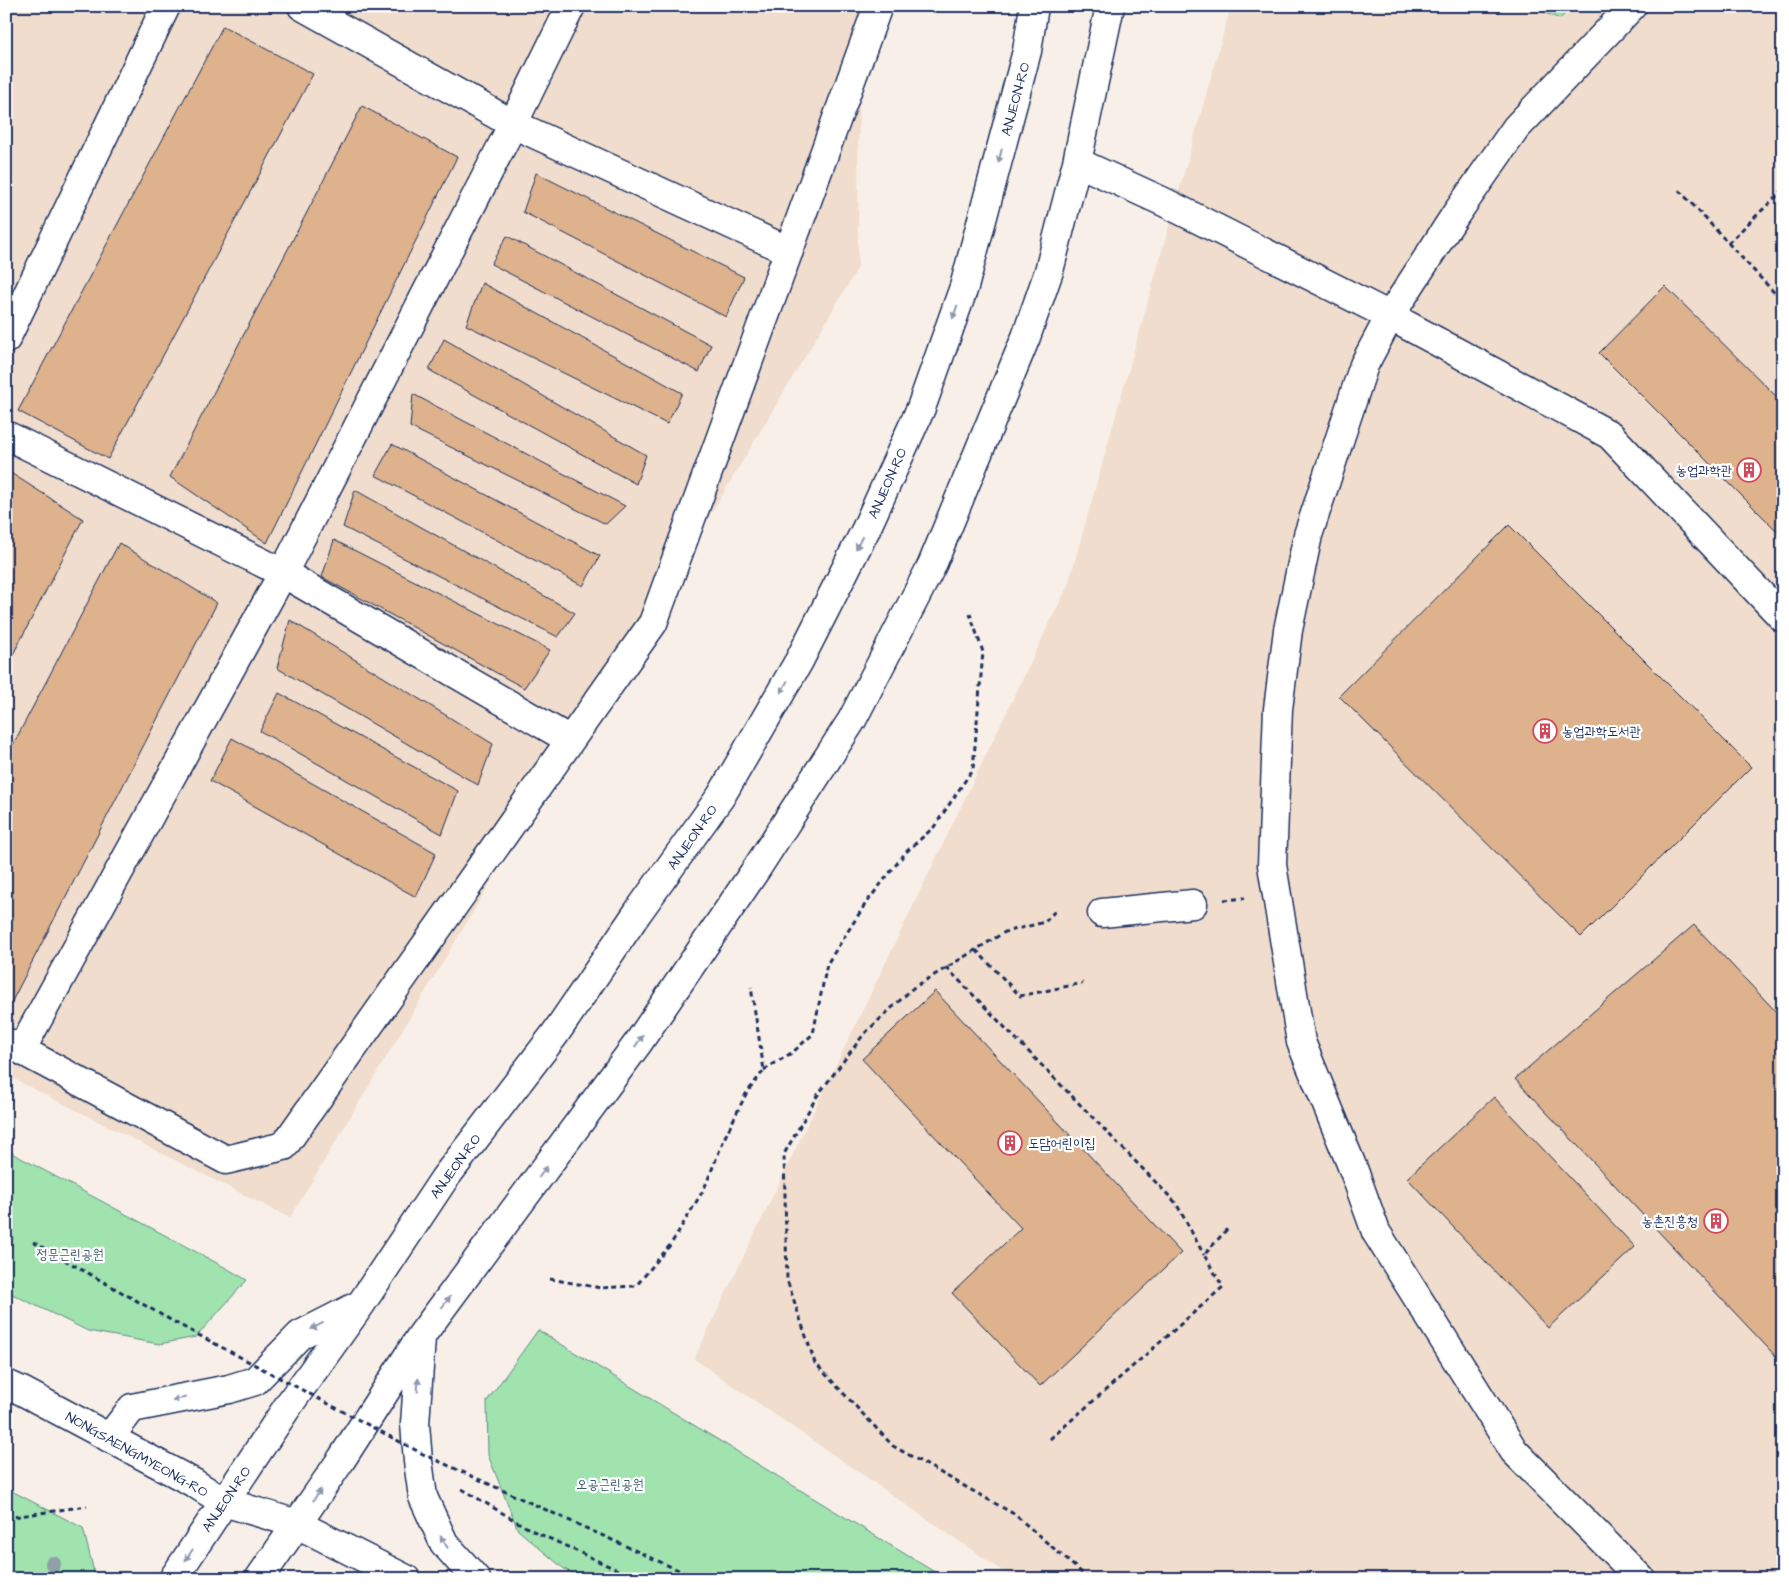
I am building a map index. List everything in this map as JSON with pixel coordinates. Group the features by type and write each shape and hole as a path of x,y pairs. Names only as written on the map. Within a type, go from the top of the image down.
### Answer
{"street":[{"path":"6,338 166,6"},
{"path":"302,6 513,124 789,251"},
{"path":"571,6 513,124 283,573 14,1046 226,1160 284,1146 653,623 878,6"},
{"name":"ANJEON-RO","path":"173,1579 444,1179 555,1034 638,912 721,796 799,662 866,529 921,408 961,296 1027,51 1034,6"},
{"path":"260,1579 341,1460 421,1336 638,1043 757,868 852,720 932,565 1026,337 1049,271 1077,162 1110,6"},
{"path":"1632,6 1516,128 1456,214 1390,316 1364,365 1308,534 1288,630 1278,709 1272,865 1301,1042 1354,1171 1376,1232 1514,1451 1640,1579"},
{"path":"1077,162 1166,203 1390,316 1610,436 1783,618"},
{"path":"6,434 283,573 570,740"},
{"path":"1102,913 1193,904"},
{"path":"109,1438 132,1408 230,1389 255,1381 300,1334 361,1304"},
{"path":"421,1336 415,1424 418,1461 424,1497 444,1543 476,1579"},
{"name":"NONGSAENGMYEONG-RO","path":"6,1384 194,1483 224,1502 297,1524 406,1579"}],"path":[{"path":"1679,190 1783,302"},
{"path":"1728,243 1783,190"},
{"path":"550,1280 601,1288 636,1286 671,1244 704,1189 729,1128 746,1094 764,1070 793,1052 813,1034 827,964 866,903 906,852 934,827 973,769 984,652 970,614"},
{"path":"1223,900 1253,898"},
{"path":"1054,911 1045,922 1005,932 913,988 864,1034 817,1096 784,1154 787,1280 815,1363 893,1446 1014,1514 1089,1579"},
{"path":"976,950 1020,996 1083,983"},
{"path":"946,967 1176,1203 1223,1287 1050,1439"},
{"path":"751,987 764,1070"},
{"path":"1204,1255 1228,1228"},
{"path":"33,1242 176,1323 423,1454 698,1579"},
{"path":"462,1489 531,1530 637,1579"},
{"path":"6,1518 87,1506"},
{"path":"6,1553 10,1579"}],"shaded area":[{"path":"6,6 859,6 858,268 290,1218 6,1075"},
{"name":"농촌진흥청","path":"1231,6 1783,6 1783,1579 1014,1579 694,1359 1068,585"}],"green space":[{"path":"1536,6 1572,6 1560,19 1538,10"},
{"name":"정문근린공원","path":"6,1150 247,1280 196,1337 159,1344 88,1331 6,1291"},
{"name":"오공근린공원","path":"538,1330 946,1579 582,1579 563,1568 518,1530 488,1455 487,1401"},
{"path":"6,1488 83,1528 95,1576 94,1579 6,1579"}],"building":[{"path":"223,26 313,74 108,459 18,411"},
{"path":"362,106 457,157 267,543 170,477"},
{"path":"536,173 744,277 726,317 523,212"},
{"path":"507,236 711,345 699,372 491,264"},
{"path":"482,283 682,393 667,424 466,325"},
{"name":"농업과학관","path":"1665,286 1783,403 1783,537 1599,353"},
{"path":"444,339 646,455 636,484 429,370"},
{"path":"413,394 625,506 606,524 410,427"},
{"path":"392,444 600,556 583,586 375,475"},
{"path":"6,470 83,519 6,668"},
{"path":"355,490 575,613 558,637 343,527"},
{"name":"농업과학도서관","path":"1509,525 1751,767 1581,937 1339,696"},
{"path":"334,540 550,650 524,688 322,577"},
{"path":"119,543 217,603 10,1005 6,1003 6,758"},
{"path":"290,620 493,744 478,785 277,668"},
{"path":"279,693 458,791 442,834 260,731"},
{"path":"232,738 436,853 416,897 210,781"},
{"name":"농촌진흥청","path":"1694,925 1783,1019 1783,1364 1515,1079"},
{"name":"도담어린이집","path":"935,991 1181,1253 1040,1386 952,1293 1021,1228 862,1059"},
{"path":"1494,1097 1635,1247 1548,1328 1407,1178"}],"place":[{"name":"농업과학관","path":"1749,470"},
{"name":"농업과학도서관","path":"1545,731"},
{"name":"도담어린이집","path":"1010,1143"},
{"name":"농촌진흥청","path":"1716,1221"}]}
